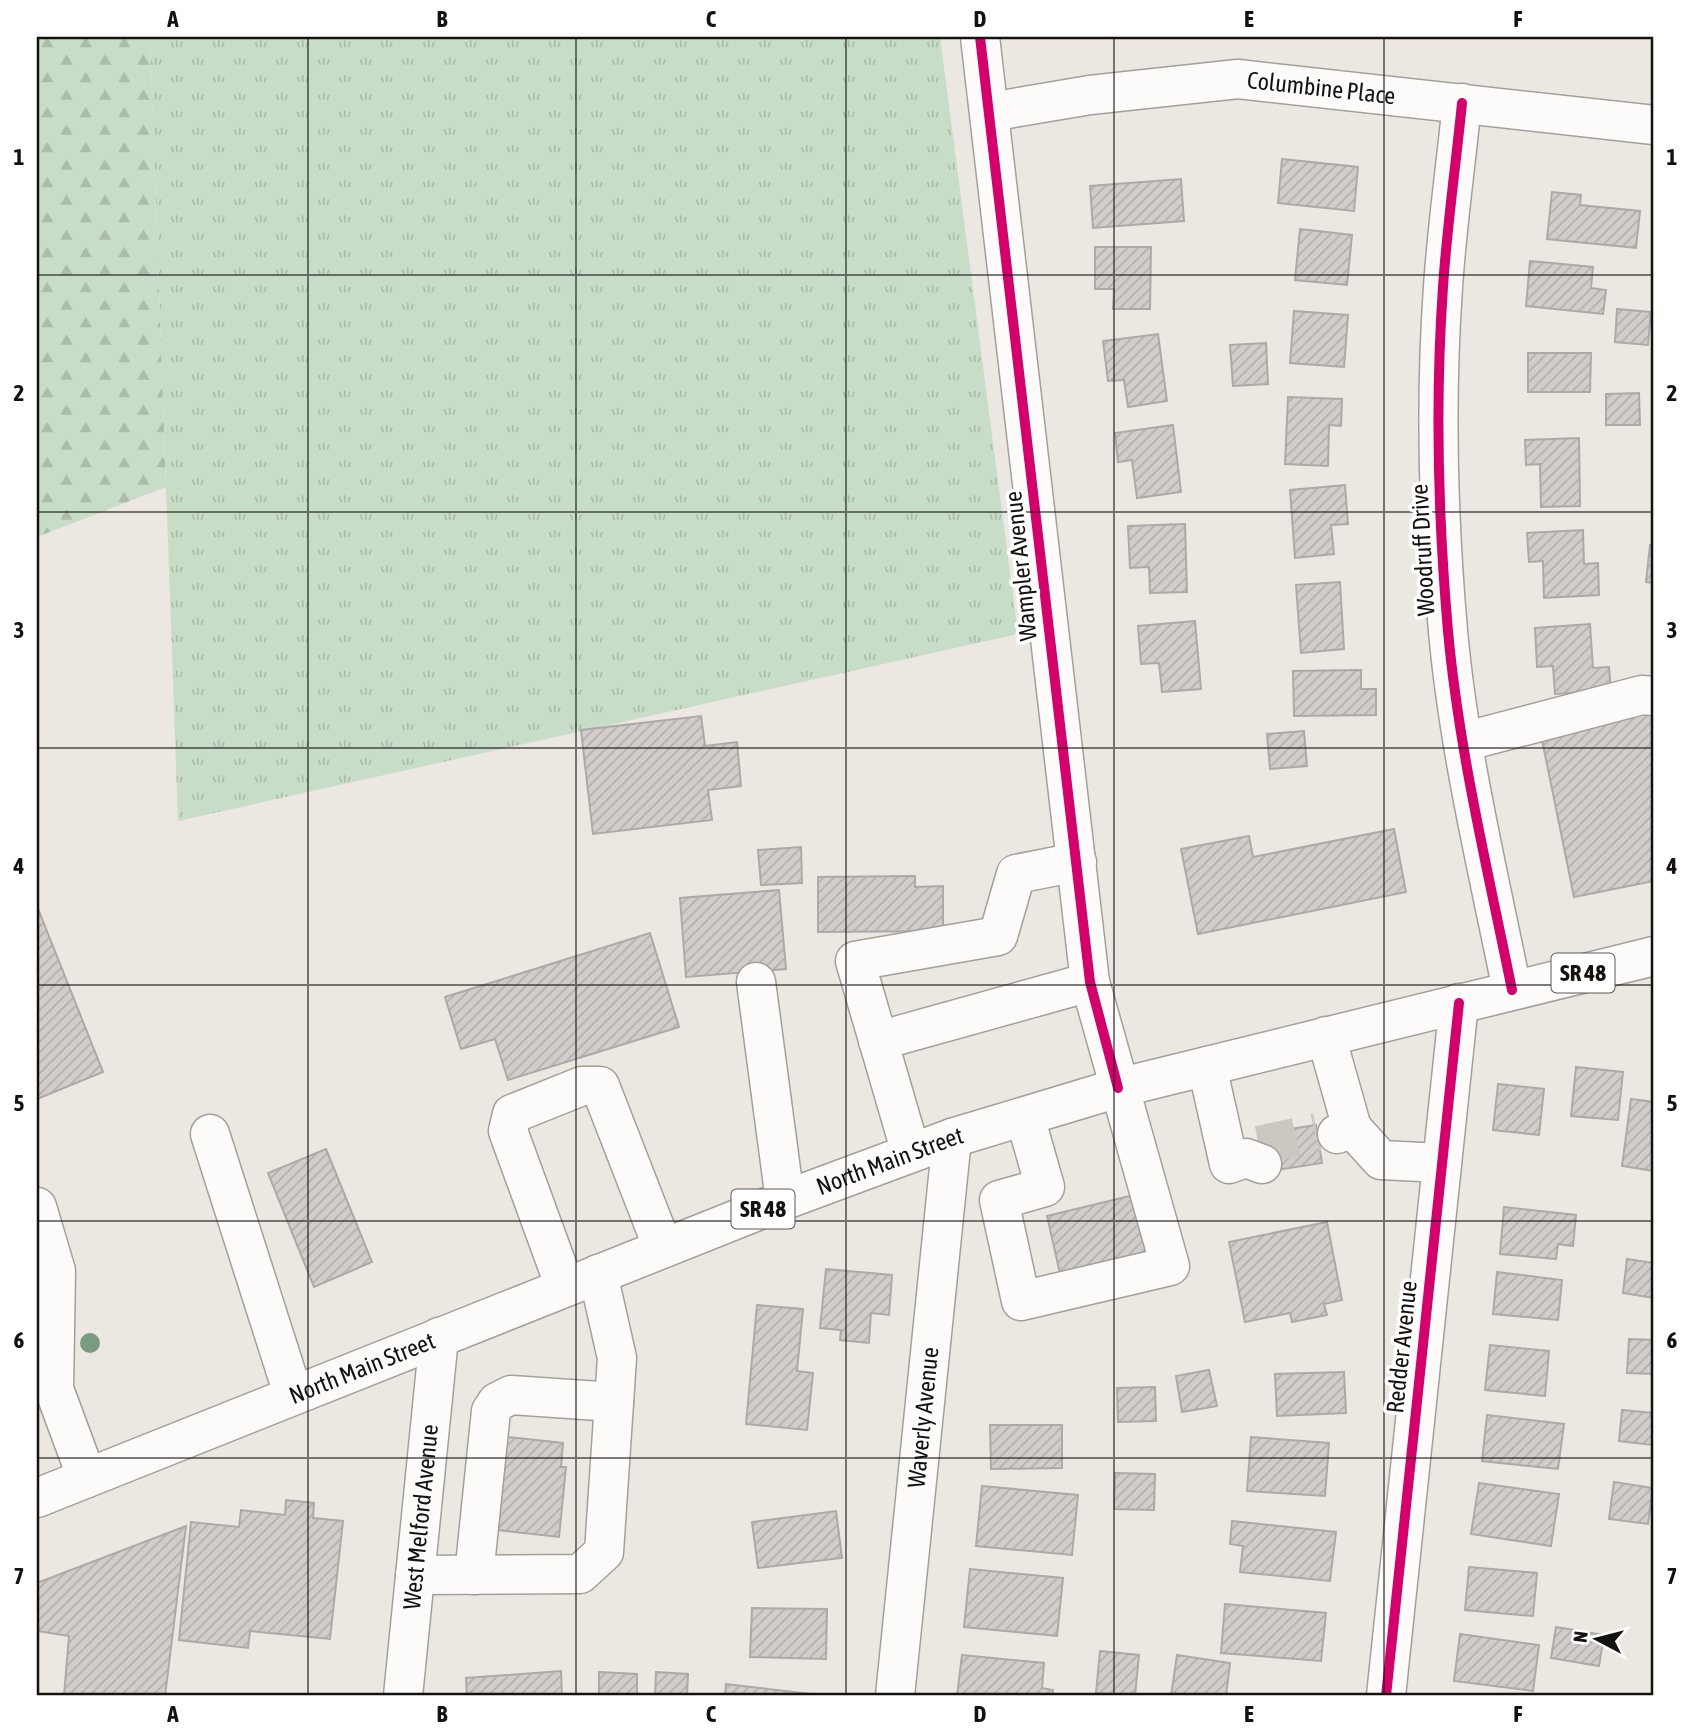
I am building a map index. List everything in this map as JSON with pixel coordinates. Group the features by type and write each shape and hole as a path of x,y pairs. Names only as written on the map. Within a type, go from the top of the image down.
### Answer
{"street":[{"name":"Wampler Avenue","path":"981,37 1090,982 1170,1266 1021,1301 999,1200 1045,1188 1025,1117"},
{"name":"Columbine Place","path":"990,112 1090,95 1237,79 1654,125"},
{"name":"Woodruff Drive","path":"1462,103 1443,287 1439,412 1442,552 1448,633 1463,742 1512,990"},
{"path":"1463,742 1642,695 1654,696"},
{"path":"911,1153 855,961 998,936 1016,874 1077,862"},
{"name":"North Main Street","path":"37,1498 785,1200 952,1138 1118,1088 1654,956"},
{"path":"756,982 785,1200"},
{"path":"878,1041 1090,982"},
{"name":"Redder Avenue","path":"1386,1696 1459,1003"},
{"path":"1326,1036 1331,1136 1381,1160 1442,1163"},
{"path":"1207,1066 1229,1164 1256,1156"},
{"path":"415,1576 580,1574 604,1552 617,1358 582,1280 508,1131 508,1121 512,1114 590,1083 600,1086 663,1248"},
{"path":"210,1134 293,1394"},
{"name":"Waverly Avenue","path":"895,1696 952,1138"},
{"path":"37,1208 55,1271 54,1389 87,1478"},
{"name":"West Melford Avenue","path":"403,1696 439,1337"},
{"path":"474,1575 491,1411 497,1402 512,1395 614,1402"}],"green space":[{"path":"37,37 150,37 166,487 37,537"},
{"path":"150,37 940,37 1018,634 178,821"}],"building":[{"path":"1282,159 1358,167 1354,211 1278,203"},
{"path":"1181,179 1184,221 1093,228 1090,186"},
{"path":"1552,192 1581,195 1580,205 1640,211 1636,248 1547,239"},
{"path":"1300,229 1352,235 1347,285 1295,280"},
{"path":"1095,247 1151,247 1150,309 1113,309 1114,289 1095,289"},
{"path":"1530,261 1593,267 1591,288 1606,290 1603,314 1526,306"},
{"path":"1617,309 1651,312 1648,345 1615,342"},
{"path":"1294,311 1348,315 1344,367 1290,363"},
{"path":"1158,334 1167,401 1128,407 1124,380 1108,381 1103,341"},
{"path":"1266,343 1268,384 1233,386 1230,345"},
{"path":"1528,353 1591,353 1590,392 1528,392"},
{"path":"1639,393 1640,425 1606,425 1606,394"},
{"path":"1288,397 1342,399 1341,426 1329,425 1328,466 1285,464"},
{"path":"1173,425 1181,492 1137,498 1132,460 1118,462 1115,433"},
{"path":"1579,438 1580,506 1541,507 1540,464 1526,465 1525,440"},
{"path":"1345,485 1348,524 1331,525 1334,554 1295,558 1290,490"},
{"path":"1185,524 1187,592 1150,593 1149,567 1130,568 1128,526"},
{"path":"1583,530 1584,564 1598,563 1599,595 1544,598 1543,561 1529,562 1527,533"},
{"path":"1650,545 1654,545 1654,583 1646,582"},
{"path":"1340,582 1344,649 1301,653 1296,585"},
{"path":"1195,621 1201,689 1162,692 1159,663 1141,664 1138,626"},
{"path":"1590,624 1593,668 1609,667 1611,690 1555,694 1553,666 1537,667 1535,628"},
{"path":"1361,670 1361,689 1376,689 1376,715 1294,716 1293,671"},
{"path":"1654,710 1654,881 1574,897 1541,735"},
{"path":"701,716 705,746 737,742 741,786 708,790 712,820 593,834 581,730"},
{"path":"1304,731 1307,766 1270,769 1267,734"},
{"path":"1394,829 1406,892 1198,934 1181,849 1249,836 1253,857"},
{"path":"801,847 802,883 761,885 758,850"},
{"path":"915,876 915,887 943,886 943,931 818,932 818,877"},
{"path":"779,890 786,969 686,977 680,898"},
{"path":"37,906 103,1072 37,1099"},
{"path":"650,933 679,1027 508,1080 495,1039 461,1049 445,997"},
{"path":"1576,1067 1623,1072 1618,1120 1571,1116"},
{"path":"1498,1084 1544,1089 1539,1135 1493,1130"},
{"path":"1631,1099 1654,1102 1654,1171 1622,1166"},
{"path":"1316,1125 1322,1163 1263,1172 1258,1134"},
{"path":"326,1149 372,1262 314,1287 268,1173"},
{"path":"1138,1194 1152,1257 1061,1278 1047,1216"},
{"path":"1504,1207 1576,1215 1573,1246 1558,1244 1556,1259 1500,1254"},
{"path":"1327,1222 1342,1300 1324,1304 1327,1315 1292,1322 1290,1313 1245,1322 1229,1242"},
{"path":"1627,1259 1654,1263 1654,1298 1623,1293"},
{"path":"826,1269 892,1275 889,1315 871,1313 869,1343 840,1340 841,1330 820,1328"},
{"path":"1497,1272 1562,1280 1558,1320 1493,1314"},
{"path":"757,1305 803,1309 797,1371 813,1373 807,1430 746,1424"},
{"path":"1629,1339 1654,1340 1654,1374 1627,1373"},
{"path":"1490,1345 1549,1351 1545,1396 1485,1390"},
{"path":"1209,1370 1217,1406 1182,1412 1176,1376"},
{"path":"1344,1372 1346,1413 1277,1416 1275,1374"},
{"path":"1155,1387 1156,1421 1118,1422 1117,1388"},
{"path":"1622,1410 1654,1413 1652,1445 1619,1441"},
{"path":"1487,1415 1564,1424 1558,1469 1482,1461"},
{"path":"990,1425 1062,1425 1062,1468 991,1469"},
{"path":"507,1437 563,1443 561,1467 566,1467 559,1537 498,1530"},
{"path":"1251,1437 1329,1443 1325,1496 1247,1491"},
{"path":"1115,1473 1155,1474 1154,1510 1114,1509"},
{"path":"1614,1482 1653,1488 1648,1524 1609,1519"},
{"path":"1479,1483 1559,1494 1551,1546 1471,1534"},
{"path":"982,1486 1078,1495 1072,1555 976,1546"},
{"path":"286,1500 314,1503 313,1518 343,1521 330,1639 250,1631 248,1648 179,1640 191,1522 239,1527 241,1510 285,1515"},
{"path":"836,1511 842,1558 758,1568 752,1522"},
{"path":"1232,1521 1336,1532 1330,1581 1240,1572 1243,1546 1230,1544"},
{"path":"186,1526 165,1696 64,1696 69,1636 37,1631 37,1583"},
{"path":"1469,1567 1537,1573 1533,1616 1465,1610"},
{"path":"970,1569 1063,1578 1057,1636 964,1627"},
{"path":"1225,1604 1326,1613 1321,1661 1221,1653"},
{"path":"752,1608 827,1609 826,1659 750,1657"},
{"path":"1556,1627 1604,1635 1599,1666 1551,1658"},
{"path":"1460,1634 1539,1645 1533,1691 1454,1681"},
{"path":"1100,1651 1139,1655 1135,1696 1096,1693"},
{"path":"962,1655 1044,1663 1042,1688 1053,1690 1052,1696 957,1696"},
{"path":"1177,1655 1230,1663 1226,1696 1171,1696"},
{"path":"561,1671 562,1696 467,1696 466,1678"},
{"path":"599,1672 637,1674 637,1696 599,1696"},
{"path":"656,1672 688,1674 687,1696 655,1696"},
{"path":"726,1684 827,1696 725,1696"}],"tunnel":[{"path":"1259,1145 1317,1132"}],"cycle path":[{"path":"980,37 1090,982 1118,1088"},
{"path":"1462,103 1447,241 1441,330 1438,416 1442,545 1448,631 1459,721 1512,990"},
{"path":"1386,1696 1459,1003"}]}
